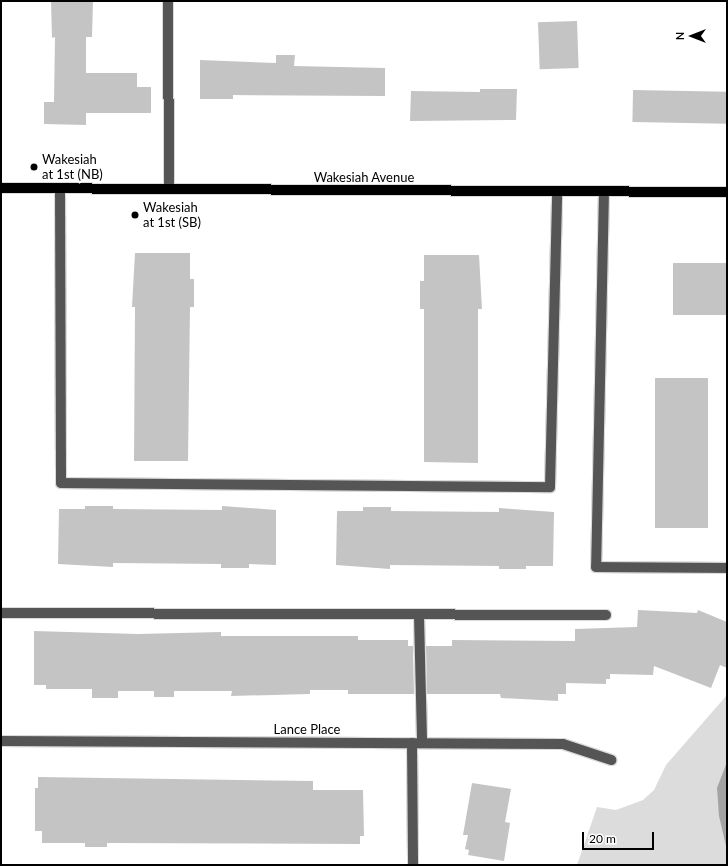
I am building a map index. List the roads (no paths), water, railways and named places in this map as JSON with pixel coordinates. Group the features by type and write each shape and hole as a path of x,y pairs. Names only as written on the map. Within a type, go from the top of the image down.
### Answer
{"main road":[{"name":"Wakesiah Avenue","path":"1,188 727,192"}],"street":[{"path":"168,1 169,189"},
{"path":"60,188 61,483 550,487 557,191"},
{"path":"604,191 596,567 727,568"},
{"path":"1,613 419,616 606,615"},
{"path":"413,865 419,616"},
{"name":"Lance Place","path":"1,741 562,744 611,760"}],"place":[{"name":"Wakesiah at 1st (NB)","path":"34,167"},
{"name":"Wakesiah at 1st (SB)","path":"135,215"}]}
